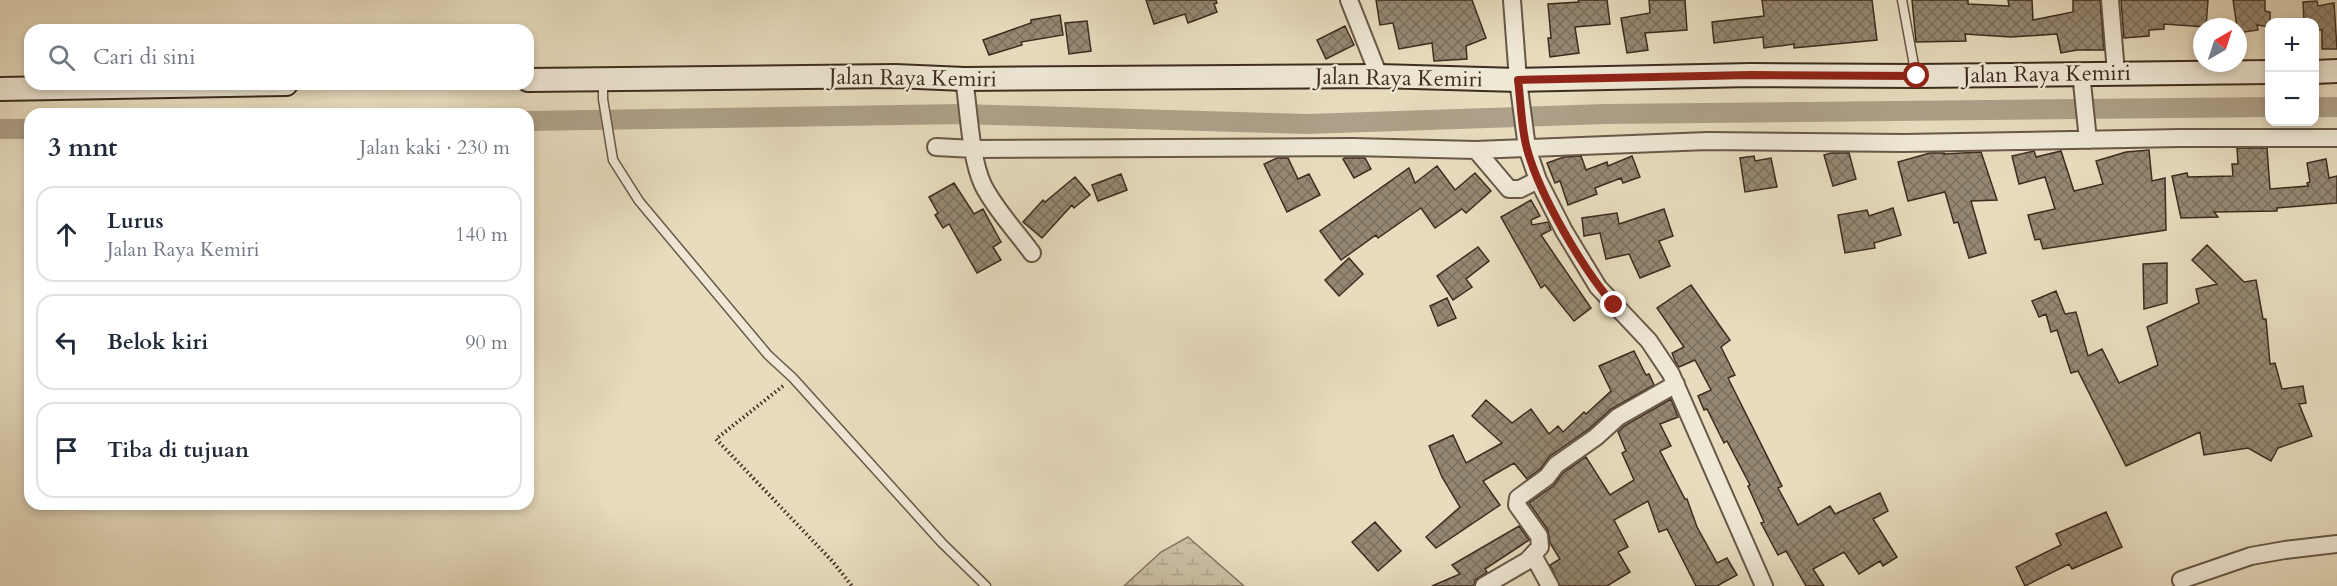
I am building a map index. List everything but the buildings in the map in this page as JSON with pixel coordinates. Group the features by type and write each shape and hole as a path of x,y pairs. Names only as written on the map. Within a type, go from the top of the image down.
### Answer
{"main road":[{"path":"2319,72 2337,71"},
{"name":"Jalan Raya Kemiri","path":"534,81 603,89 895,76 965,84 1379,76 1519,87 1751,75 1917,76 2083,81 2116,72 2265,72"},
{"path":"0,89 24,89"}],"street":[{"path":"1348,0 1379,76"},
{"path":"1512,0 1526,144 1538,180 1564,231 1598,287 1662,358 1676,384 1764,586"},
{"path":"2110,0 2116,72"},
{"path":"2083,81 2087,137"},
{"path":"965,84 973,145 984,186 1032,253"},
{"path":"936,147 973,145 1352,147 1476,150 1526,144 1708,141 1904,143 2087,137 2337,138"},
{"path":"1476,150 1509,189 1520,189 1538,180"},
{"path":"1484,586 1533,555 1540,547 1539,536 1516,505 1518,498 1547,477 1556,465 1596,437 1618,417 1676,384"},
{"path":"2181,580 2251,556 2337,544"},
{"path":"1533,555 1550,586"}],"lane":[{"path":"1902,0 1917,76"},
{"path":"603,89 613,160 639,201 768,355 793,378 942,543 986,586"}],"path":[{"path":"793,378 716,440 833,562 852,586"}],"green space":[{"path":"1188,537 1244,586 1124,586 1161,552"}],"waterway":[{"path":"534,121 961,114 1307,124 1605,114 2265,107"},
{"path":"2319,107 2337,107"},
{"path":"0,129 24,129"}],"route":[{"path":"1614,305 1587,270 1538,180 1527,148 1518,80 1751,75 1917,76"}]}
